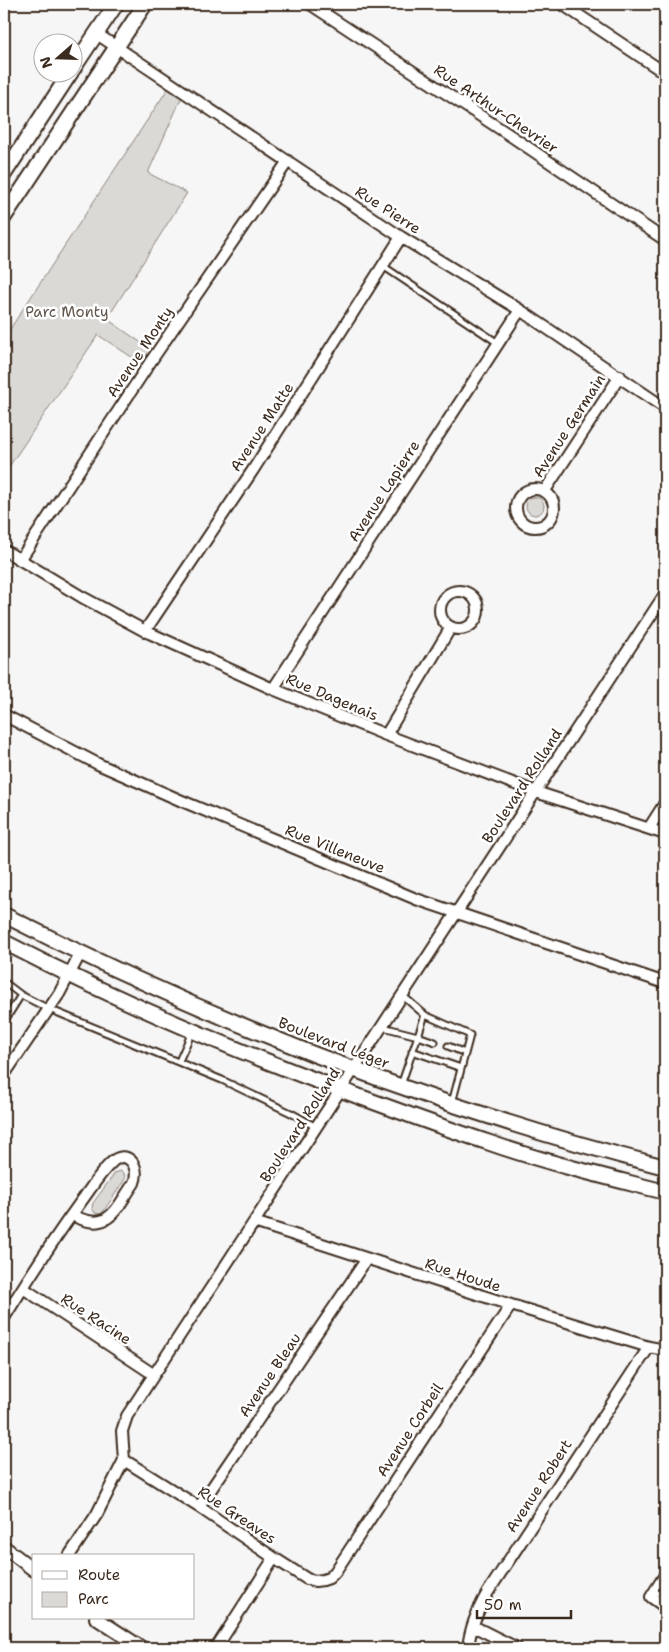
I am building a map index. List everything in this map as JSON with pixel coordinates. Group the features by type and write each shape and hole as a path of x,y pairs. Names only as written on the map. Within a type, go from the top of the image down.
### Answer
{"main road":[{"path":"82,56 116,4"},
{"path":"4,216 145,4"},
{"path":"4,174 65,82"},
{"name":"Boulevard Léger","path":"4,915 80,954 192,1005 354,1070 497,1119 665,1168"},
{"path":"4,942 69,976 253,1056 340,1089 492,1144 665,1192"}],"street":[{"name":"Rue Arthur-Chevrier","path":"310,4 665,240"},
{"path":"562,4 665,73"},
{"name":"Rue Pierre","path":"97,34 401,237 520,310 665,408"},
{"name":"Avenue Monty","path":"20,560 151,361 288,161"},
{"name":"Avenue Matte","path":"145,631 253,470 401,237"},
{"name":"Avenue Lapierre","path":"274,689 520,310"},
{"name":"Avenue Germain","path":"544,492 620,376"},
{"name":"Rue Dagenais","path":"4,550 82,597 145,631 274,689 386,736 536,792 665,834"},
{"name":"Boulevard Rolland","path":"124,1460 121,1439 124,1423 153,1374 340,1089 383,1027 665,594"},
{"path":"386,736 451,627"},
{"name":"Rue Villeneuve","path":"4,715 98,764 174,798 416,899 665,983"},
{"path":"649,828 665,802"},
{"path":"4,1075 49,1009 80,954"},
{"path":"4,1318 72,1215 110,1163 125,1158 135,1165 136,1177 134,1182 109,1218 100,1222 89,1222 72,1215"},
{"name":"Rue Houde","path":"254,1222 366,1260 649,1347 665,1350"},
{"name":"Avenue Bleau","path":"200,1507 366,1260"},
{"name":"Rue Racine","path":"23,1288 153,1374"},
{"name":"Avenue Corbeil","path":"335,1572 511,1305"},
{"name":"Avenue Robert","path":"468,1648 479,1608 488,1592 649,1347"},
{"path":"70,1554 97,1514 124,1460"},
{"name":"Rue Greaves","path":"124,1460 200,1507 307,1579 315,1581 329,1578 335,1572"},
{"path":"4,1548 32,1569"},
{"path":"216,1648 274,1558"},
{"path":"665,1575 652,1597 665,1607"},
{"path":"99,1620 142,1648"},
{"path":"473,1626 517,1648"}],"lane":[{"path":"383,266 498,343"},
{"path":"4,982 21,995 49,1009 179,1061 291,1112 316,1127"},
{"path":"4,1022 21,995"},
{"path":"403,996 425,1015 470,1035 452,1104"},
{"path":"400,1086 425,1015"},
{"path":"383,1027 434,1042"},
{"path":"179,1061 193,1030"},
{"path":"448,1046 465,1053"},
{"path":"412,1051 461,1068"}],"green space":[{"name":"Parc Monty","path":"171,84 184,92 148,173 187,193 107,319 156,353 147,367 98,335 4,474 4,338"},
{"path":"535,497 541,500 544,506 541,512 535,515 529,512 526,506 529,500"},
{"path":"120,1171 124,1173 125,1179 103,1212 100,1214 95,1213 92,1208 93,1203 115,1173"}]}
